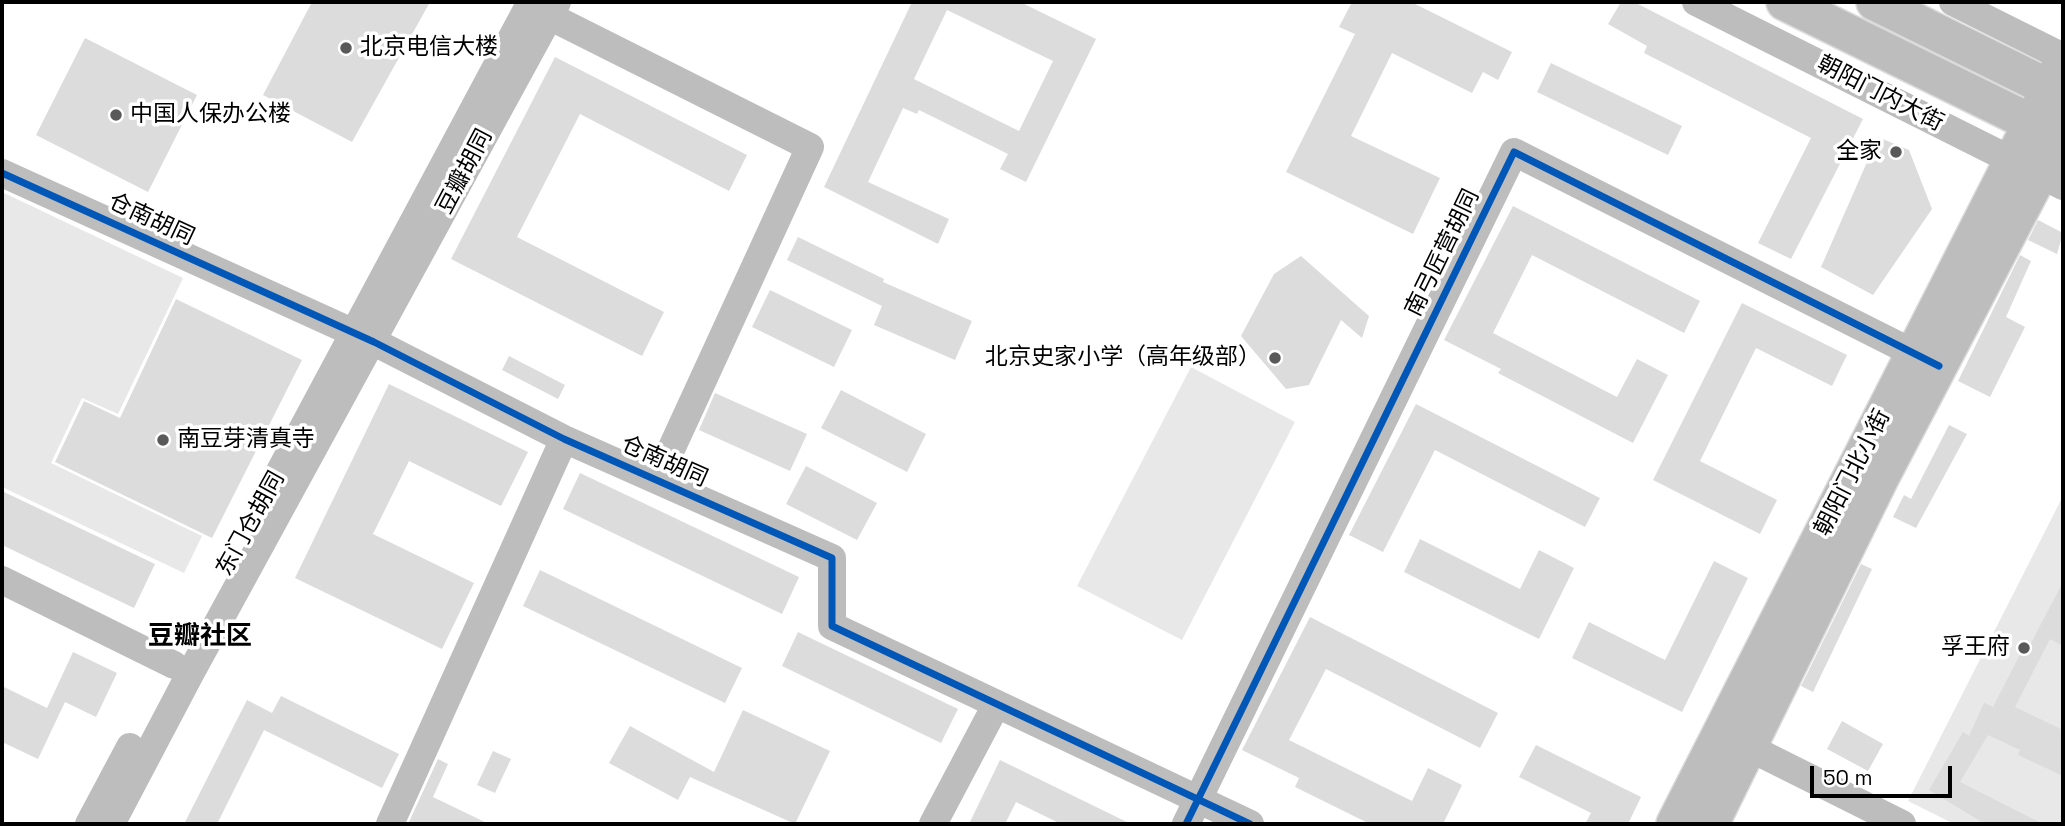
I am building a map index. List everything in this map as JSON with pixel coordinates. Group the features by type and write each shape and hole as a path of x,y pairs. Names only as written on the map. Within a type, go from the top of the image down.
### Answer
{"main road":[{"name":"朝阳门内大街","path":"1785,2 2054,132"},
{"path":"1875,2 2060,75"},
{"name":"朝阳门北小街","path":"1675,824 1927,360 2038,174 2054,132 2060,75"},
{"name":"朝阳门北小街","path":"1710,824 1927,360"}],"street":[{"name":"朝阳门内大街","path":"1696,2 2038,174"},
{"path":"1953,2 2060,75"},
{"path":"546,7 810,147 657,480"},
{"name":"豆瓣胡同","path":"364,338 546,7"},
{"name":"南弓匠营胡同","path":"1198,799 1514,152 1927,360"},
{"name":"仓南胡同","path":"2,173 364,338 564,439 832,558 832,626 1250,824"},
{"name":"东门仓胡同","path":"89,824 174,665 364,338"},
{"name":"东门仓胡同","path":"111,824 364,338"},
{"path":"390,824 564,439"},
{"path":"2,580 174,665"},
{"path":"933,824 996,705"},
{"path":"1748,747 1902,824"},
{"path":"1186,824 1198,799"}],"shaded area":[{"path":"2,192 183,278 118,414 82,398 51,463 202,536 184,573 2,487"},
{"path":"1191,367 1295,422 1182,640 1077,586"},
{"name":"孚王府","path":"2063,496 2063,824 1954,824 1908,801"}],"building":[{"name":"北京电信大楼","path":"312,2 430,2 352,142 263,95"},
{"path":"912,2 1020,2 1096,39 1026,182 1000,169 1008,154 919,110 917,114 903,108 868,182 949,219 938,244 824,187","holes":["947,10 1053,61 1019,131 914,79"]},
{"path":"1352,2 1411,2 1512,52 1498,80 1483,72 1472,93 1392,53 1351,136 1440,178 1413,234 1286,172 1355,34 1339,27"},
{"path":"1621,2 1634,2 1863,119 1791,259 1758,243 1811,138 1644,53 1647,46 1608,24"},
{"name":"中国人保办公楼","path":"85,38 197,95 148,192 36,135"},
{"path":"555,57 747,155 729,191 580,114 517,237 664,312 642,356 451,259"},
{"path":"1551,63 1682,126 1668,155 1537,92"},
{"path":"1878,137 1909,150 1932,209 1873,295 1821,267"},
{"path":"1513,206 1700,301 1684,333 1532,255 1493,333 1617,397 1637,359 1668,375 1633,443 1498,373 1501,369 1444,340"},
{"path":"2038,220 2063,233 2057,254 2028,240"},
{"path":"798,237 884,279 883,282 972,321 955,360 874,325 882,306 787,260"},
{"path":"2020,255 2031,261 2006,317 2025,327 1990,397 1958,381"},
{"path":"1301,256 1369,316 1362,338 1341,320 1309,385 1286,389 1241,336 1274,274"},
{"path":"770,290 852,330 834,367 752,327"},
{"name":"南豆芽清真寺","path":"176,299 302,360 212,538 55,462 84,401 120,418"},
{"path":"1742,303 1847,355 1832,386 1756,348 1700,461 1777,500 1760,534 1653,480"},
{"path":"509,356 565,385 558,399 502,370"},
{"path":"389,384 528,452 501,506 409,461 373,534 474,583 442,649 295,578"},
{"path":"841,390 926,434 907,472 821,428"},
{"path":"715,393 807,434 790,471 699,430"},
{"path":"1416,404 1600,498 1585,527 1435,450 1383,552 1349,535"},
{"path":"1949,425 1967,434 1916,528 1893,517 1904,495 1911,499"},
{"path":"806,466 877,503 857,540 786,504"},
{"path":"580,473 799,577 782,614 563,509"},
{"path":"2,491 155,564 134,608 2,545"},
{"path":"1420,539 1520,589 1539,550 1574,568 1539,639 1404,572"},
{"path":"1714,561 1748,578 1682,712 1572,658 1589,622 1665,660"},
{"path":"1861,564 1872,569 1813,692 1801,686"},
{"path":"540,570 742,668 725,703 523,606"},
{"path":"2063,582 2063,646 2050,639 2015,707 2063,730 2063,776 2018,755 2020,750 1988,735 1960,782 2043,824 1985,824 1929,790 1963,732 1969,736 1984,703 1993,707 2026,643 2030,645"},
{"path":"1310,617 1498,713 1480,748 1326,669 1289,740 1412,801 1428,768 1462,785 1443,824 1370,824 1295,787 1299,778 1242,750"},
{"path":"798,632 958,709 941,743 782,666"},
{"path":"73,652 117,673 96,717 65,702 38,759 2,742 2,686 47,708"},
{"path":"281,696 399,754 382,788 264,730 217,824 184,824 247,700 272,713"},
{"path":"743,710 830,751 795,824 690,777 678,800 609,763 630,726 714,772"},
{"path":"1842,721 1883,744 1868,771 1827,749"},
{"path":"1536,745 1641,797 1628,824 1585,824 1591,813 1519,777"},
{"path":"493,751 511,759 495,793 477,785"},
{"path":"438,759 448,764 433,797 489,824 408,824"},
{"path":"1000,760 1131,824 1061,824 1016,802 1005,824 969,824"}],"cycle path":[{"path":"1186,824 1514,152 1939,366"},
{"path":"2,173 374,342 564,439 832,558 832,626 1250,824"}],"place":[{"name":"北京电信大楼","path":"346,48"},
{"name":"中国人保办公楼","path":"116,115"},
{"name":"全家","path":"1896,152"},
{"name":"北京史家小学（高年级部）","path":"1275,358"},
{"name":"南豆芽清真寺","path":"163,440"},
{"name":"孚王府","path":"2024,648"}],"district":[{"name":"豆瓣社区","path":"200,637"}]}
